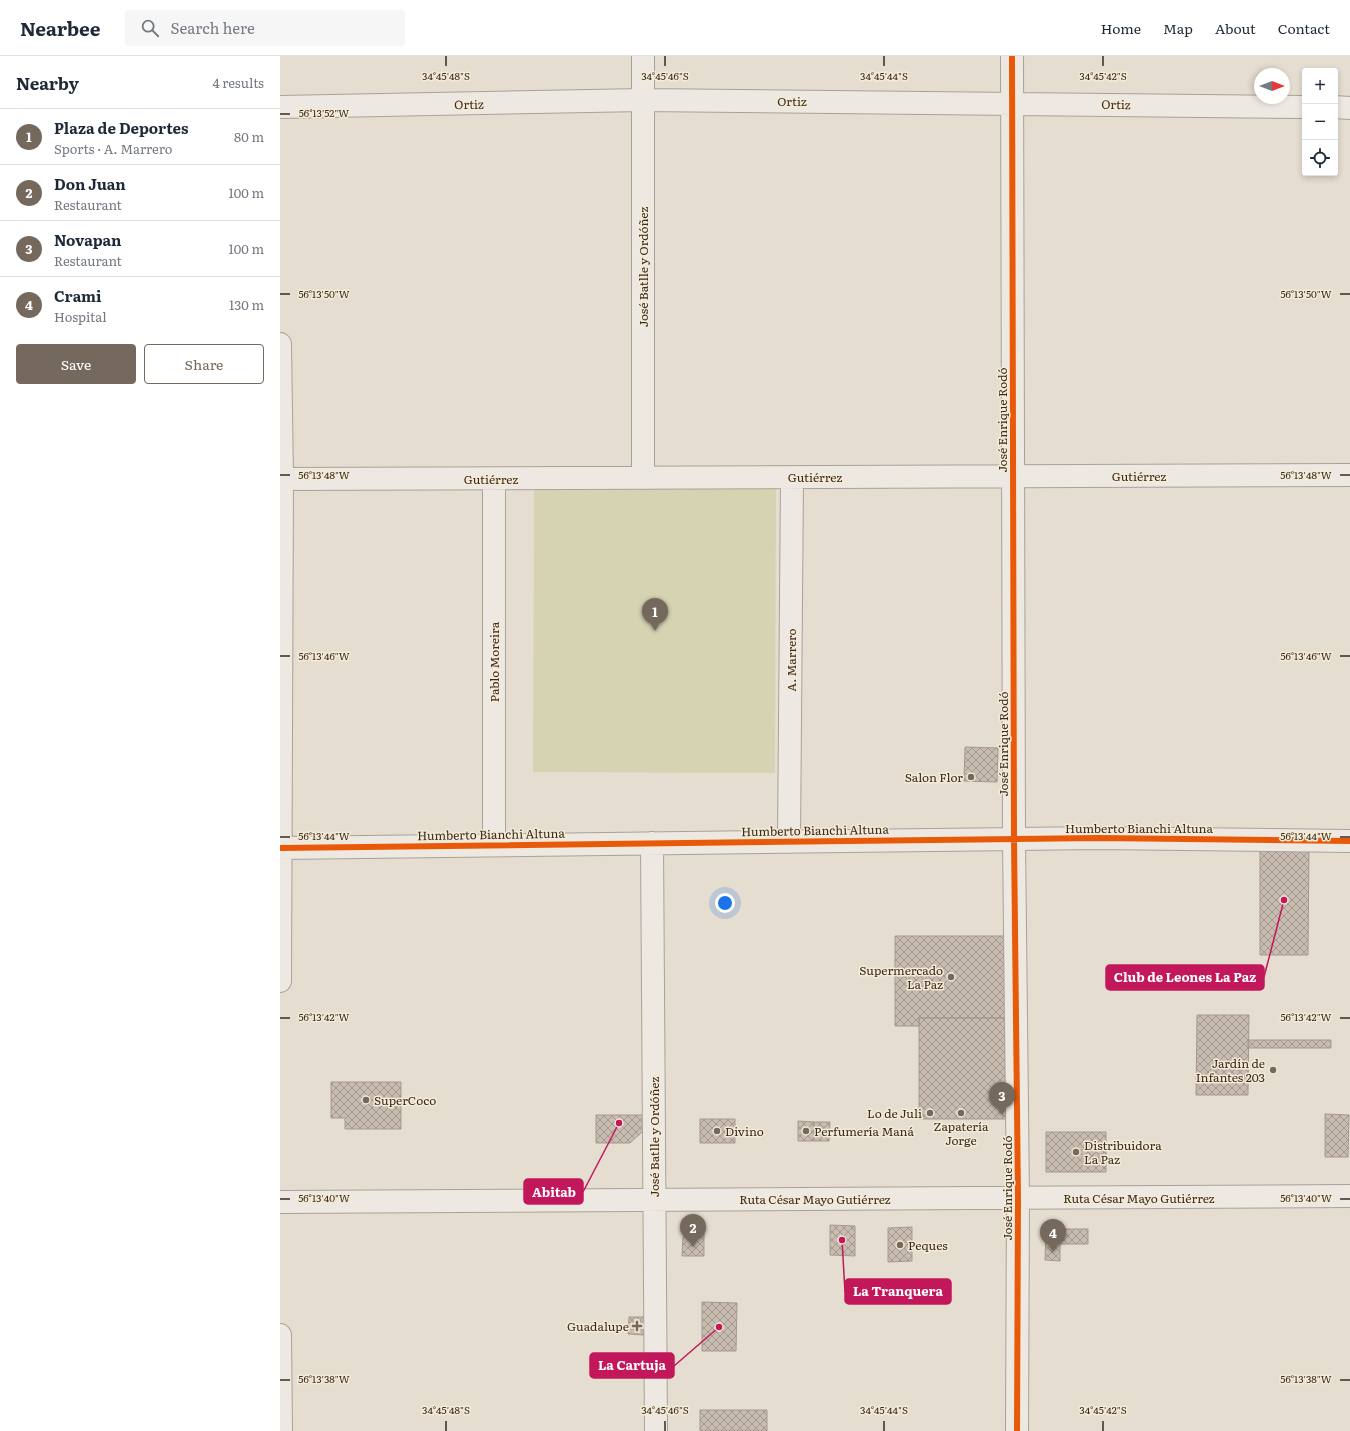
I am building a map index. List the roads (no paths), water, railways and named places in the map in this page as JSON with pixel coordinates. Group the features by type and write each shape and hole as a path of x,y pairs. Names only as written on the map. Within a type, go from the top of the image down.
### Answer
{"street":[{"name":"José Batlle y Ordóñez","path":"643,56 643,478"},
{"name":"José Enrique Rodó","path":"1012,56 1014,839 1018,1198 1017,1431"},
{"name":"Ortiz","path":"280,107 642,100 1302,107"},
{"path":"1338,108 1350,108"},
{"path":"280,344 280,981"},
{"name":"Gutiérrez","path":"281,479 1350,475"},
{"name":"Pablo Moreira","path":"494,478 494,845"},
{"name":"A. Marrero","path":"789,842 792,478"},
{"name":"Humberto Bianchi Altuna","path":"281,848 1098,838 1350,841"},
{"name":"José Batlle y Ordóñez","path":"652,844 656,1431"},
{"name":"Ruta César Mayo Gutiérrez","path":"280,1202 1350,1196"},
{"path":"280,1335 281,1431"}],"place":[{"name":"Plaza de Deportes","path":"655,631"},
{"name":"Salon Flor","path":"971,777"},
{"name":"Club de Leones La Paz","path":"1284,900"},
{"name":"Supermercado La Paz","path":"951,977"},
{"name":"Jardín de Infantes 203","path":"1273,1070"},
{"name":"SuperCoco","path":"366,1100"},
{"name":"Lo de Juli","path":"930,1113"},
{"name":"Zapatería Jorge","path":"961,1113"},
{"name":"Novapan","path":"1002,1115"},
{"name":"Abitab","path":"619,1123"},
{"name":"Divino","path":"717,1131"},
{"name":"Perfumería Maná","path":"806,1131"},
{"name":"Distribuidora La Paz","path":"1076,1152"},
{"name":"La Tranquera","path":"842,1240"},
{"name":"Peques","path":"900,1245"},
{"name":"Don Juan","path":"693,1247"},
{"name":"Crami","path":"1053,1252"},
{"name":"Guadalupe","path":"637,1326"},
{"name":"La Cartuja","path":"719,1327"}]}
